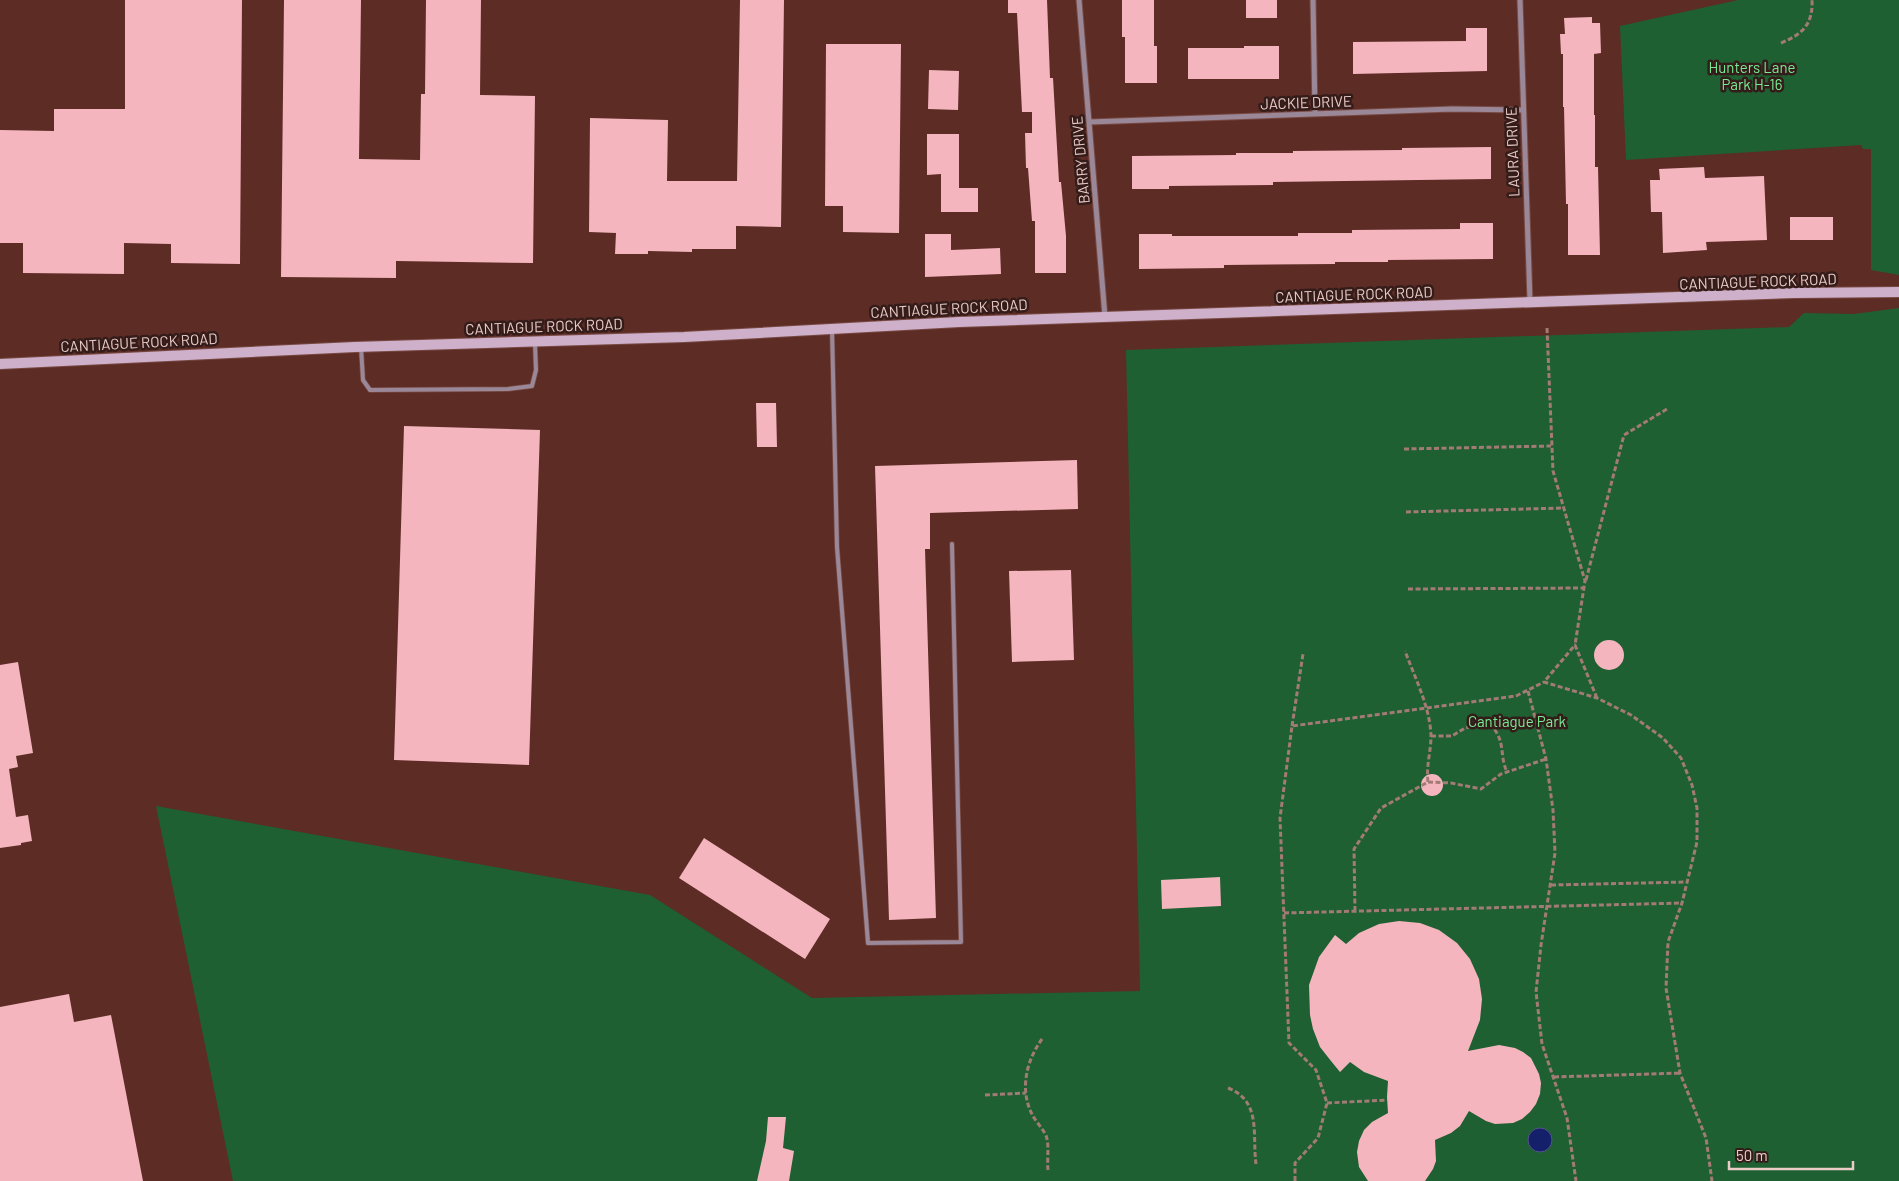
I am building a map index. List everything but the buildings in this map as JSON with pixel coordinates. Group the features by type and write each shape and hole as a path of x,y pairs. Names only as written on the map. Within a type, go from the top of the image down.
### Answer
{"main road":[{"name":"CANTIAGUE ROCK ROAD","path":"0,364 361,347 684,337 959,322 1899,292"}],"street":[{"name":"BARRY DRIVE","path":"1079,0 1105,317"},
{"path":"1313,0 1316,114"},
{"name":"LAURA DRIVE","path":"1520,0 1530,304"},
{"name":"JACKIE DRIVE","path":"1089,122 1452,109 1523,110"}],"lane":[{"path":"832,329 837,547 868,943 961,942 952,544"},
{"path":"361,347 363,380 370,390 508,389 532,386 536,370 535,341"}],"path":[{"path":"1781,42 1797,35 1808,22 1812,13 1812,0"},
{"path":"1547,328 1552,471 1585,581"},
{"path":"1597,698 1575,646 1585,581 1624,435 1667,409"},
{"path":"1404,449 1551,446"},
{"path":"1406,512 1564,508"},
{"path":"1408,589 1584,588"},
{"path":"1292,726 1516,696 1544,682 1575,646"},
{"path":"1405,651 1426,709 1431,736 1427,768 1428,782"},
{"path":"1296,1181 1295,1163 1318,1138 1327,1103 1316,1070 1289,1043 1280,818 1303,654"},
{"path":"1544,682 1597,698 1631,715 1663,738 1681,758 1692,784 1698,808 1698,842 1682,903 1668,942 1666,988 1680,1073 1706,1138 1712,1181"},
{"path":"1528,691 1546,759 1553,810 1555,853 1548,906 1540,945 1536,992 1542,1044 1567,1118 1576,1181"},
{"path":"1431,736 1452,736 1465,728 1480,725 1494,727 1501,737 1503,748 1502,761 1507,772"},
{"path":"1355,911 1354,849 1380,808 1428,782 1451,783 1481,789 1501,774 1546,759"},
{"path":"1551,885 1687,882"},
{"path":"1284,913 1682,903"},
{"path":"1042,1039 1033,1051 1029,1063 1026,1075 1026,1093 1030,1112 1047,1137 1048,1170"},
{"path":"1554,1077 1680,1073"},
{"path":"1228,1088 1239,1092 1251,1107 1256,1164"},
{"path":"985,1095 1026,1093"},
{"path":"1327,1103 1387,1100"}],"green space":[{"name":"Hunters Lane Park H-16","path":"1738,0 1899,0 1899,275 1871,270 1871,149 1863,149 1861,145 1626,160 1620,26"},
{"name":"Cantiague Park","path":"1899,308 1899,1181 233,1181 156,806 650,895 812,998 1140,991 1126,350 1789,327 1804,313 1854,314"}],"shaded area":[{"path":"1535,1128 1545,1128 1552,1135 1552,1145 1545,1152 1535,1152 1528,1145 1528,1135"}]}
